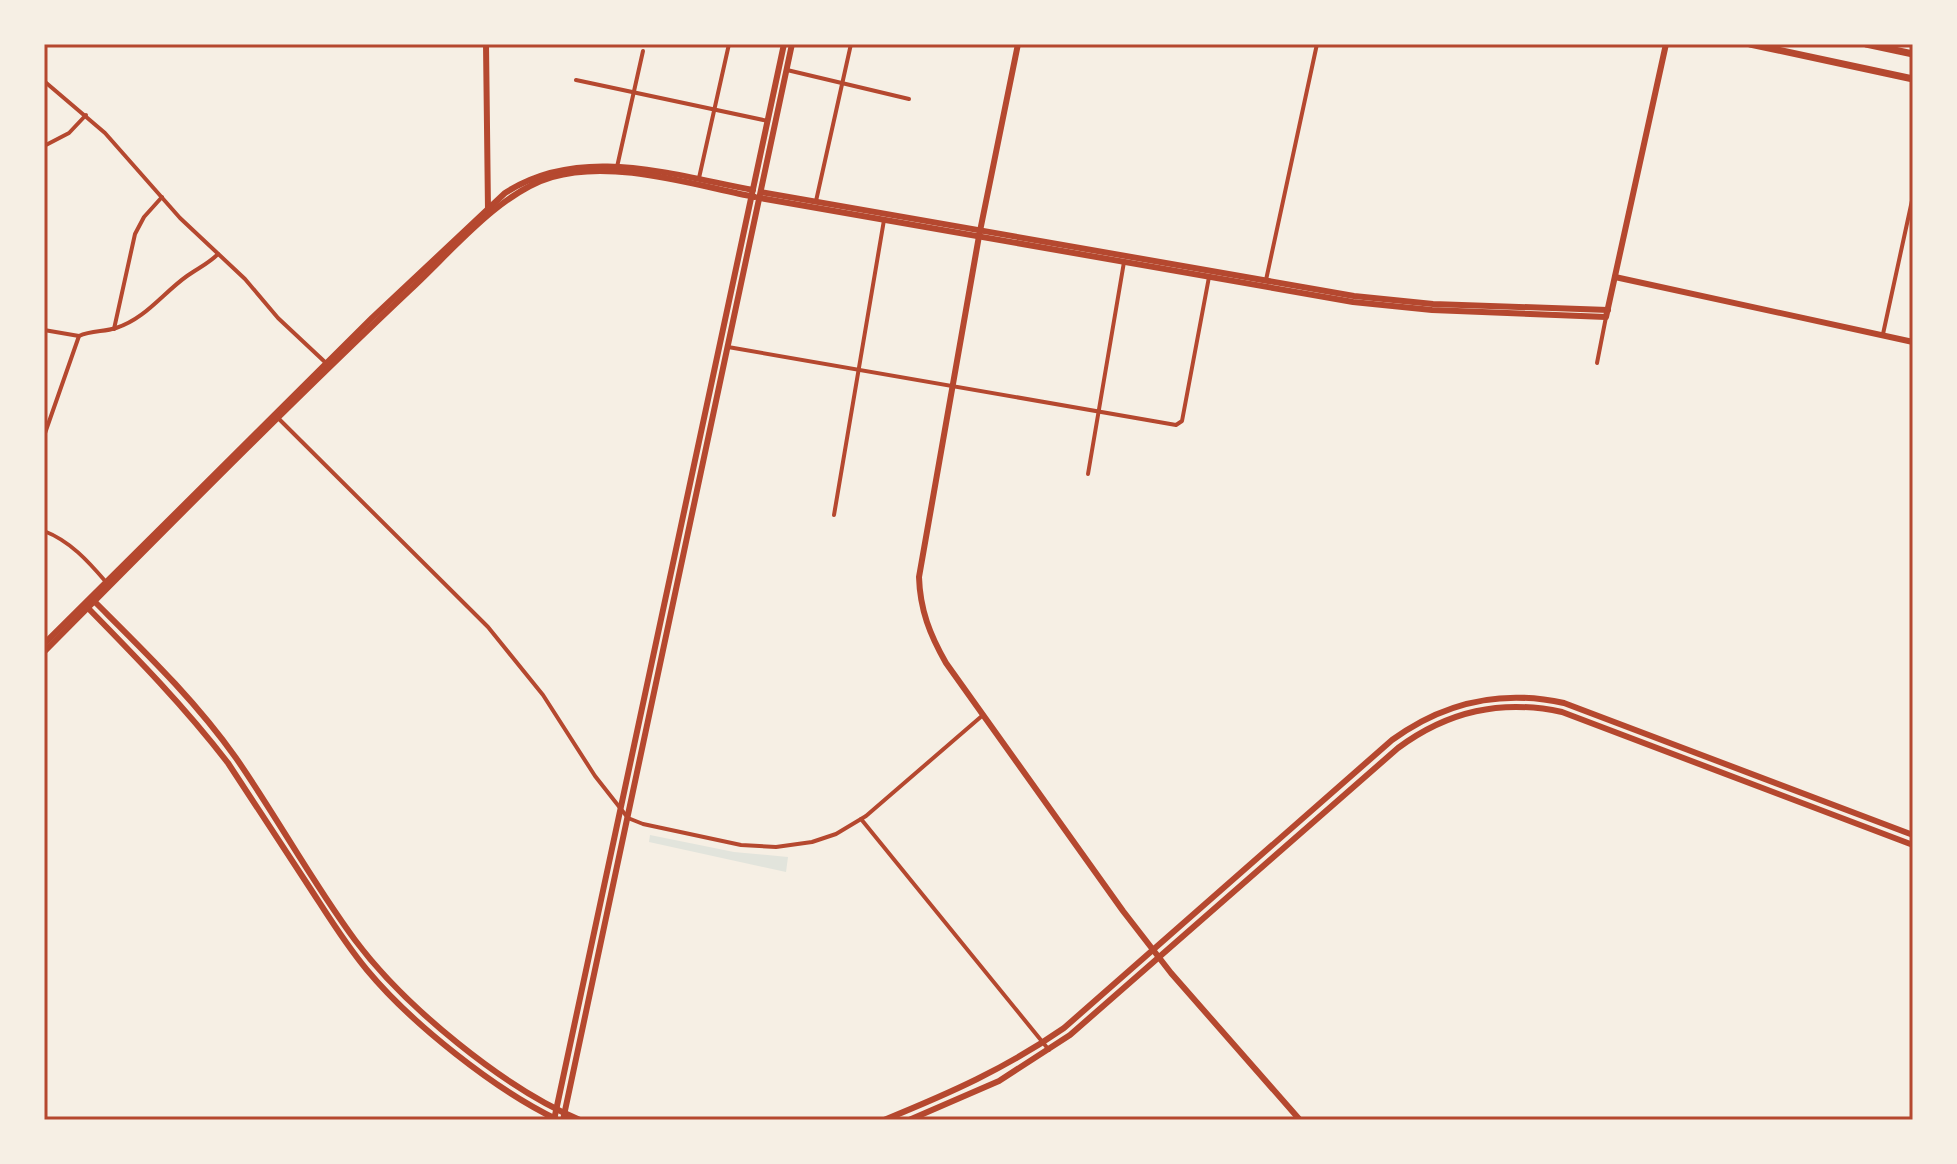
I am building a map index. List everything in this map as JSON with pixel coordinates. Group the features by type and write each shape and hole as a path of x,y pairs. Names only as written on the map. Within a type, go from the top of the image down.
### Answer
{"highway":[{"path":"1750,44 1913,79"},
{"path":"1866,44 1913,54"}],"main road":[{"path":"486,44 488,210"},
{"path":"558,1117 628,818 728,347 784,44"},
{"path":"558,1117 621,810 756,194 792,44"},
{"path":"1018,44 979,233 919,577 926,623 935,644 983,715 1158,957 1300,1120"},
{"path":"44,652 106,582 276,416 509,197 530,185 568,173 603,171 816,201 1209,277 1402,301 1607,314 1666,44"},
{"path":"92,599 326,363 488,210 516,186 541,175 579,166 617,167 698,180 884,220 979,233 1266,284"},
{"path":"1615,277 1913,342"},
{"path":"92,599 162,669 217,733 375,965 419,1009 464,1047 558,1117"},
{"path":"44,644 86,606"},
{"path":"86,606 171,693 228,763 338,932 368,971 401,1006 447,1046 516,1096 558,1117 580,1120"},
{"path":"884,1120 974,1083 1064,1028 1392,740 1442,711 1483,699 1532,697 1579,707 1913,835"},
{"path":"909,1120 978,1091 1070,1035 1398,748 1446,719 1487,708 1531,707 1576,716 1913,845"}],"street":[{"path":"698,180 729,44"},
{"path":"816,201 851,44"},
{"path":"1266,284 1317,44"},
{"path":"617,167 643,51"},
{"path":"787,70 909,99"},
{"path":"576,80 768,121"},
{"path":"44,81 86,115 126,154 162,197 278,318 326,363"},
{"path":"44,146 69,133 86,115"},
{"path":"1883,336 1913,196"},
{"path":"114,329 135,234 144,217 162,197"},
{"path":"834,515 884,220"},
{"path":"44,330 79,336 114,329 142,315 190,273 207,265 218,254"},
{"path":"1088,474 1124,262"},
{"path":"728,347 1174,426 1182,421 1209,277"},
{"path":"1597,363 1607,314"},
{"path":"44,436 79,336"},
{"path":"276,416 488,627 543,695 595,776 628,818 741,845 764,848 812,842 836,834 861,819 983,715"},
{"path":"44,531 73,548 106,582"},
{"path":"861,819 1049,1050"}],"shaded area":[{"path":"650,835 734,852 788,857 786,872 649,842"}]}
